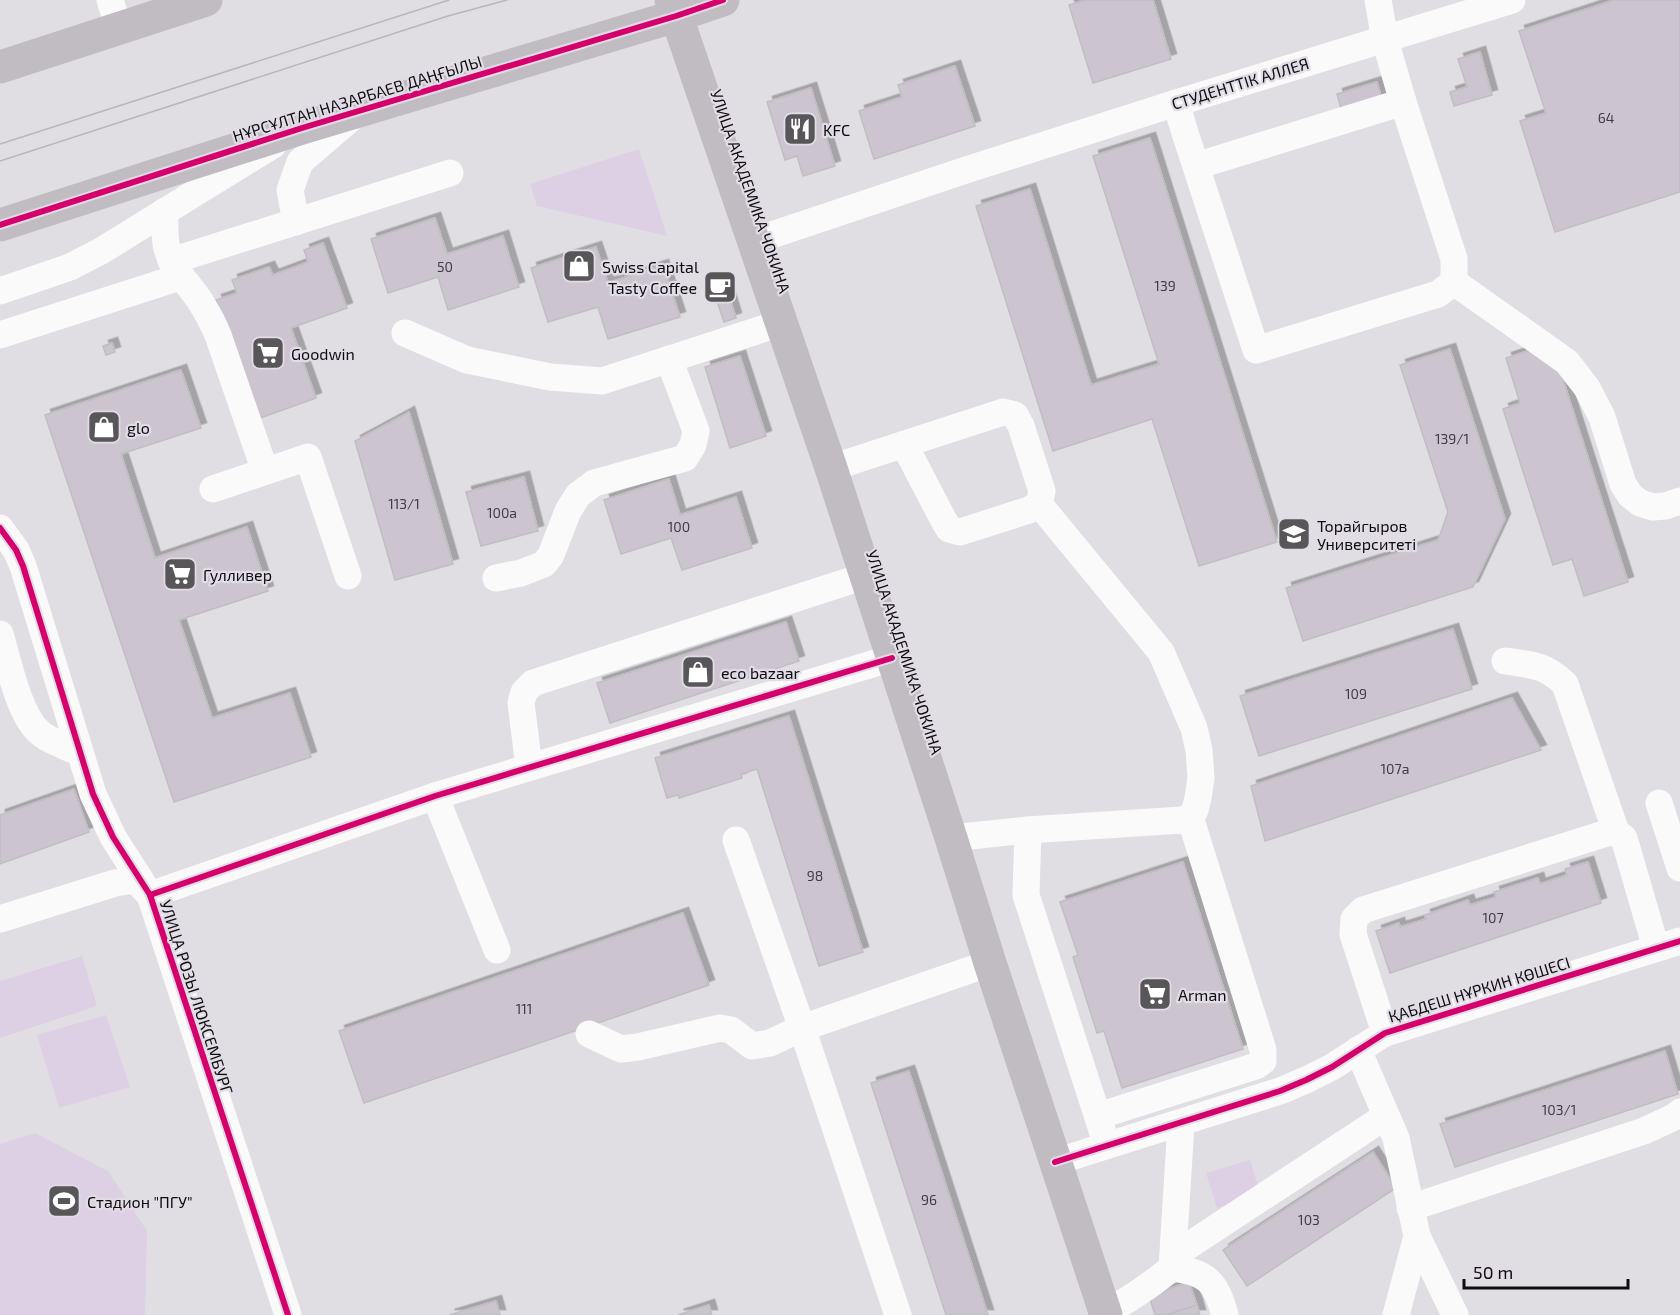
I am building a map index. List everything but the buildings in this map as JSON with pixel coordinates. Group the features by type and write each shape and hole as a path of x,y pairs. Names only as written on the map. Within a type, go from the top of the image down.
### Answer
{"main road":[{"path":"0,67 115,14 206,0"},
{"name":"НҰРСҰЛТАН НАЗАРБАЕВ ДАҢҒЫЛЫ","path":"0,225 673,8 723,0"},
{"name":"УЛИЦА АКАДЕМИКА ЧОКИНА","path":"673,8 831,468 1105,1313"}],"street":[{"path":"1378,0 1385,40 1402,102 1454,259 1454,282"},
{"name":"СТУДЕНТТІК АЛЛЕЯ","path":"754,241 1176,103 1512,0"},
{"path":"1196,166 1402,102"},
{"path":"1176,103 1256,350 1438,294 1454,282"},
{"path":"296,222 290,190 300,162 359,111"},
{"path":"0,291 70,267 101,251 302,128"},
{"path":"0,335 296,222 450,173"},
{"path":"165,211 165,236 176,269 199,299 218,335 265,471"},
{"path":"1454,282 1567,362 1587,388 1602,417 1623,484 1630,495 1640,503 1653,507 1680,501"},
{"path":"405,333 467,360 550,377 602,381 782,323"},
{"path":"496,578 521,573 544,564 551,555 568,511 578,495 594,483 685,458 693,445 696,431 669,359"},
{"path":"831,468 904,444 1004,412 1015,415 1021,426 1042,491 1039,504 1029,510 960,532 949,529 904,444"},
{"path":"213,489 308,457 348,576"},
{"path":"951,837 1182,820 1190,817 1195,810 1201,778 1199,750 1194,728 1161,652 1039,504"},
{"name":"УЛИЦА РОЗЫ ЛЮКСЕМБУРГ","path":"0,528 16,550 23,566 93,794 113,837 150,895 288,1315"},
{"path":"529,767 521,703 524,692 533,683 866,576"},
{"path":"0,634 29,721 39,732 80,753"},
{"path":"0,919 115,883 135,880 150,895 435,796 892,658"},
{"path":"1505,661 1539,666 1552,672 1565,684 1616,832 1624,838 1673,948"},
{"path":"435,796 497,950"},
{"path":"1659,803 1680,868"},
{"path":"1098,1116 1256,1066 1263,1061 1263,1050 1190,817"},
{"path":"1028,830 1026,895 1107,1146"},
{"path":"1385,1033 1353,934 1354,919 1363,910 1616,832"},
{"path":"736,840 898,1315"},
{"name":"ҚАБДЕШ НҰРКИН КӨШЕСІ","path":"1055,1162 1280,1091 1332,1067 1385,1033 1673,948"},
{"path":"589,1034 621,1049 720,1028 731,1030 752,1046 770,1042 802,1028 990,963"},
{"path":"1358,1050 1395,1138 1417,1236 1455,1315"},
{"path":"1172,1262 1190,1120 1190,1087"},
{"path":"1105,1313 1140,1293 1172,1262 1386,1116"},
{"path":"1410,1208 1644,1131 1678,1122"},
{"path":"1396,1315 1417,1236"},
{"path":"1172,1262 1206,1278 1214,1286 1225,1315"}],"shaded area":[{"path":"639,149 667,236 537,206 530,184"},
{"path":"82,956 97,1006 0,1038 0,981"},
{"path":"106,1015 130,1087 59,1108 37,1035"},
{"name":"Стадион \"ПГУ\"","path":"35,1133 108,1171 147,1231 145,1315 0,1315 0,1144"},
{"path":"1250,1160 1261,1195 1217,1208 1206,1173"}],"tram line":[{"path":"0,144 449,0"},
{"path":"0,161 448,16 507,0"}],"cycle path":[{"path":"0,225 302,128 723,0"},
{"path":"0,528 16,550 23,566 93,794 113,837 150,895 288,1315"},
{"path":"150,895 435,796 892,658"},
{"path":"1055,1162 1280,1091 1332,1067 1385,1033 1680,941"}],"place":[{"name":"KFC","path":"800,129"},
{"name":"Swiss Capital","path":"579,266"},
{"name":"Tasty Coffee","path":"720,287"},
{"name":"Goodwin","path":"268,353"},
{"name":"glo","path":"104,427"},
{"name":"Торайгыров Университеті","path":"1294,534"},
{"name":"Гулливер","path":"180,574"},
{"name":"eco bazaar","path":"698,672"},
{"name":"Arman","path":"1155,994"},
{"name":"Стадион \"ПГУ\"","path":"64,1201"}]}
